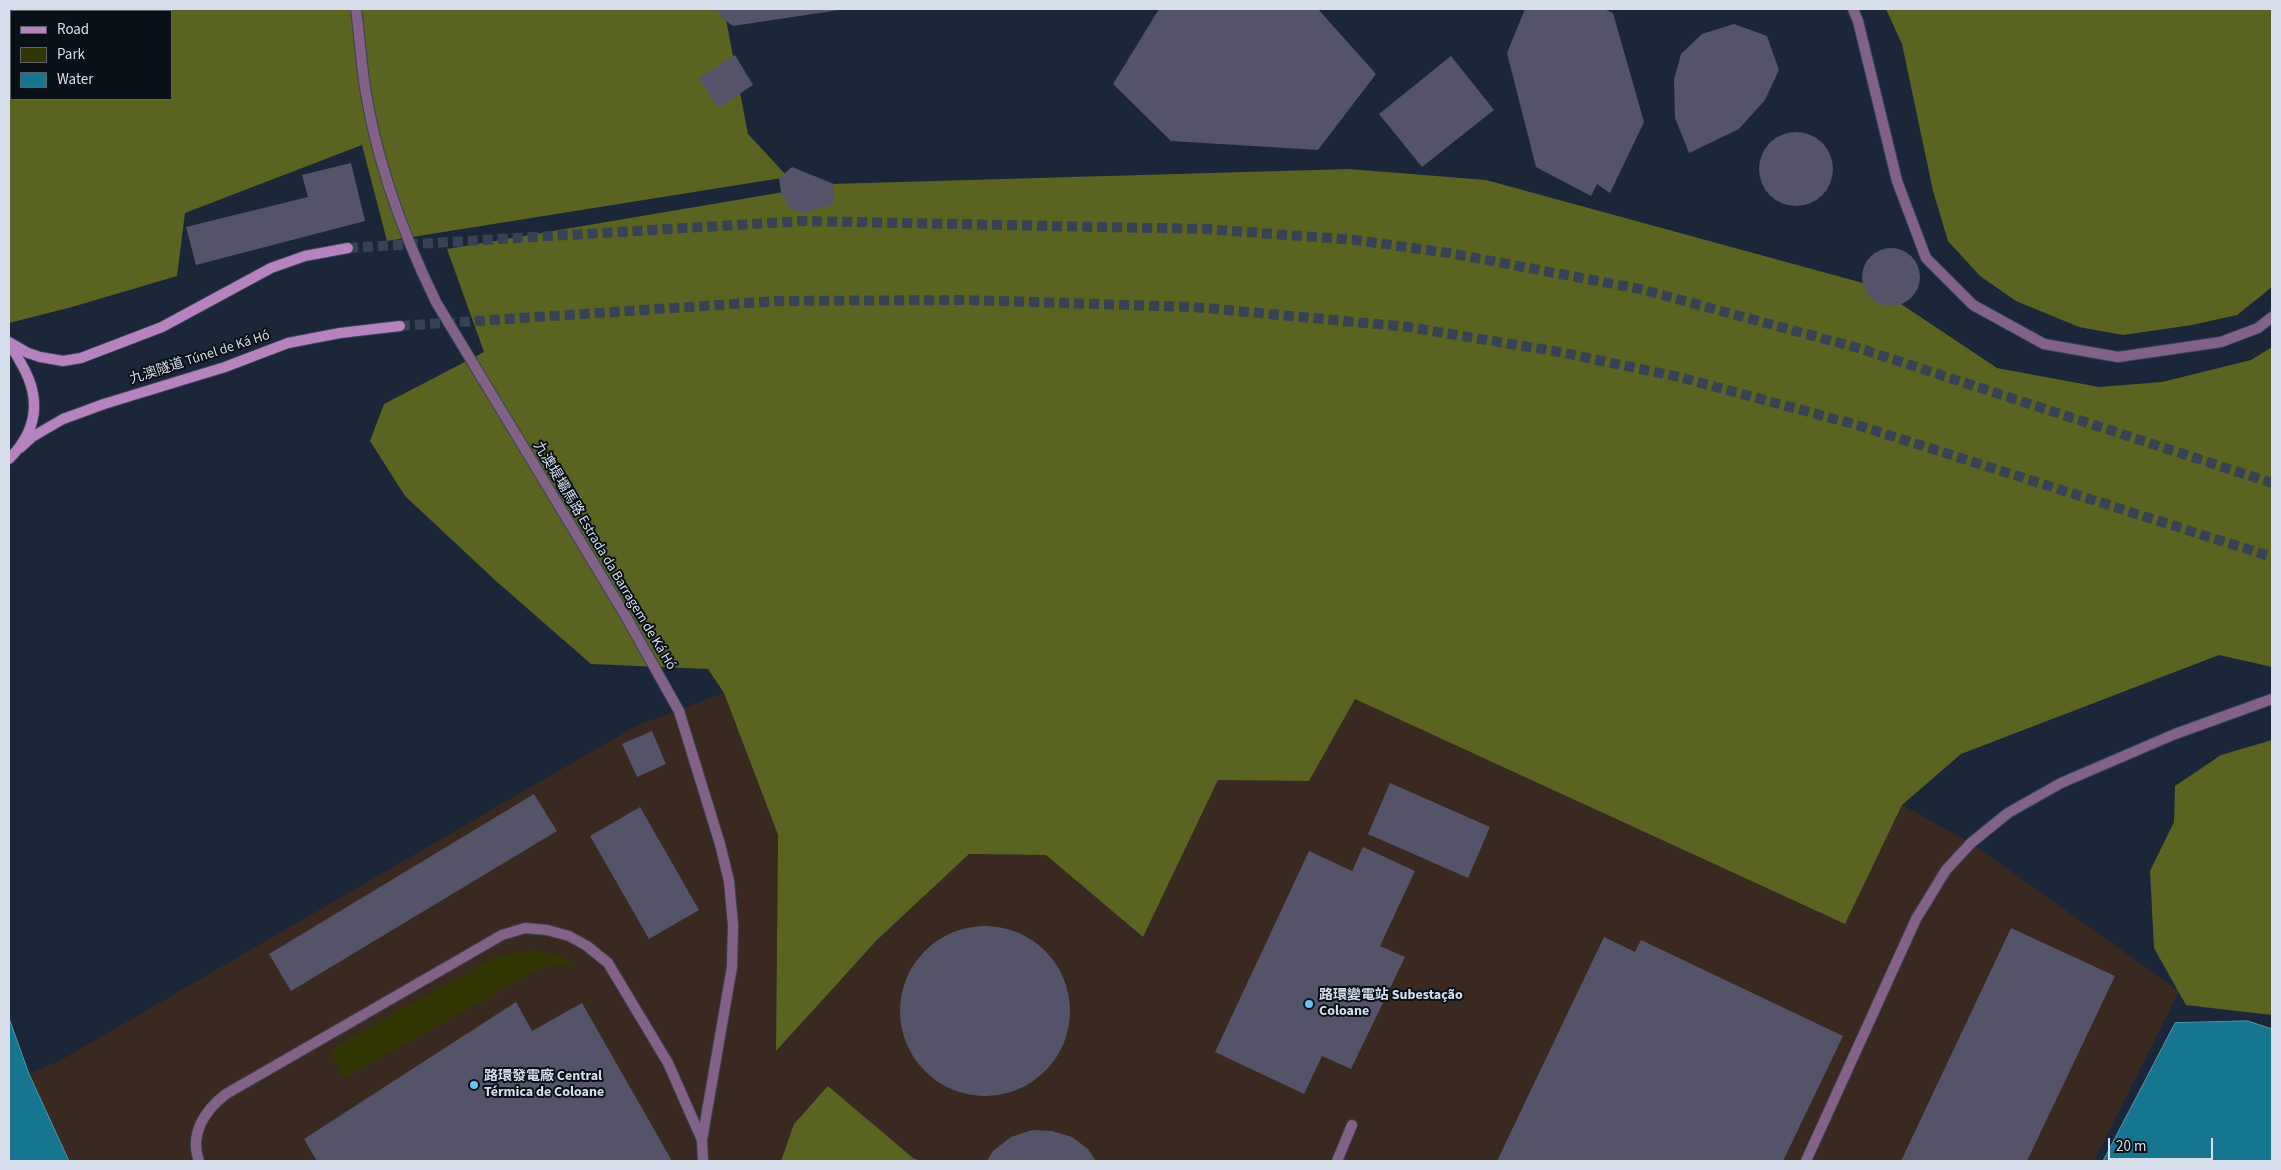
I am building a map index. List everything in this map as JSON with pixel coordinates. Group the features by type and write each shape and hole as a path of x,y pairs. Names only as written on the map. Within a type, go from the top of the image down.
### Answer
{"main road":[{"path":"9,344 40,357 63,362 81,358 162,328 271,268 305,256 348,248"},
{"name":"九澳隧道 Túnel de Ká Hó","path":"20,448 32,437 63,419 104,404 225,367 288,344 340,334 400,326"},
{"path":"9,344 32,384 35,407 30,430 20,448 9,459"}],"street":[{"name":"九澳堤壩馬路 Estrada da Barragem de Ká Hó","path":"356,9 364,82 381,162 398,216 417,263 436,302 625,615 679,711 717,834 729,881 733,925 732,967 702,1140"},
{"path":"1853,9 1858,21 1898,181 1926,258 1973,305 2044,344 2118,357 2221,342 2258,328 2272,317"},
{"path":"1806,1161 1916,919 1946,870 1971,843 2008,813 2061,783 2175,734 2272,699"},
{"path":"199,1161 196,1140 204,1116 226,1094 502,935 525,928 547,930 569,936 587,946 608,963 668,1062 702,1140 703,1161"},
{"path":"1337,1161 1352,1125"}],"shaded area":[{"name":"路環發電廠 Central Térmica de Coloane","path":"724,693 778,835 776,1051 877,940 969,854 1046,855 1143,937 1218,780 1309,781 1355,698 1845,924 1902,805 1971,843 2179,991 2094,1161 69,1161 29,1074 61,1060 636,726"}],"green space":[{"path":"9,9 724,9 748,134 788,177 387,241 362,145 185,213 177,276 72,307 9,323"},
{"path":"1886,9 2272,9 2272,287 2237,315 2192,325 2123,335 2079,327 2016,301 1980,276 1948,241 1933,191 1902,44"},
{"path":"1349,169 1486,180 1874,286 1997,368 2099,387 2162,382 2251,360 2272,347 2272,667 2219,655 1961,754 1902,805 1845,924 1355,699 1309,781 1218,780 1143,937 1046,855 969,854 877,940 776,1051 778,835 724,693 708,669 591,664 496,581 405,496 370,441 384,404 484,352 447,249 831,184"},
{"path":"2272,740 2272,1015 2186,1005 2154,948 2150,871 2174,822 2175,786 2221,755"},
{"path":"531,950 559,955 577,966 555,965 539,969 344,1078 331,1055 336,1046 494,958"},
{"path":"828,1086 913,1158 921,1161 781,1161 794,1124"}],"water":[{"path":"9,1018 29,1074 69,1161 9,1161"},
{"path":"2248,1021 2272,1029 2272,1161 2103,1161 2175,1023"}],"building":[{"path":"717,9 839,10 733,26 721,17"},
{"path":"1159,9 1318,9 1376,74 1318,150 1171,141 1113,84"},
{"path":"1525,9 1604,9 1613,13 1644,122 1610,193 1597,184 1591,196 1536,167 1507,53"},
{"path":"1734,24 1767,36 1779,70 1765,100 1739,129 1689,153 1675,118 1674,80 1681,54 1702,34"},
{"path":"735,55 753,85 718,108 699,78"},
{"path":"1451,56 1494,110 1422,167 1379,114"},
{"path":"1796,132 1810,135 1822,143 1830,155 1833,169 1830,183 1822,195 1810,203 1796,206 1782,203 1770,195 1762,183 1759,169 1762,155 1770,143 1782,135"},
{"path":"351,163 365,221 196,265 186,227 308,197 302,175"},
{"path":"792,167 834,184 834,204 803,213 789,208 781,192 779,178"},
{"path":"1885,248 1897,248 1912,256 1920,271 1920,283 1912,298 1897,306 1885,306 1870,298 1862,283 1862,271 1870,256"},
{"path":"652,731 666,764 637,777 622,744"},
{"path":"1390,783 1490,827 1468,878 1368,834"},
{"path":"534,794 557,831 291,991 269,954"},
{"path":"640,807 699,910 649,939 590,836"},
{"name":"路環變電站 Subestação Coloane","path":"1363,847 1415,871 1380,946 1405,957 1351,1069 1322,1056 1304,1094 1215,1052 1309,851 1352,871"},
{"path":"985,926 1010,930 1025,936 1039,945 1051,957 1060,971 1066,986 1070,1011 1066,1036 1060,1051 1051,1065 1039,1077 1025,1086 1010,1092 985,1096 960,1092 945,1086 931,1077 919,1065 910,1051 904,1036 900,1011 904,986 910,971 919,957 931,945 945,936 960,930"},
{"path":"2011,928 2115,976 2027,1161 1901,1161"},
{"path":"1604,937 1635,952 1641,940 1843,1036 1783,1161 1497,1161"},
{"name":"路環發電廠 Central Térmica de Coloane","path":"516,1002 532,1031 582,1003 672,1161 317,1161 304,1139"},
{"path":"1032,1130 1052,1131 1072,1137 1088,1149 1096,1161 987,1161 993,1151 1011,1137"}],"tunnel":[{"path":"348,248 803,221 1205,229 1355,240 1449,253 1640,289 1858,348 2272,483"},
{"path":"400,326 778,301 964,300 1194,307 1408,327 1559,352 1679,377 1857,425 2272,557"}],"place":[{"name":"路環變電站 Subestação Coloane","path":"1309,1004"},
{"name":"路環發電廠 Central Térmica de Coloane","path":"474,1085"}]}
